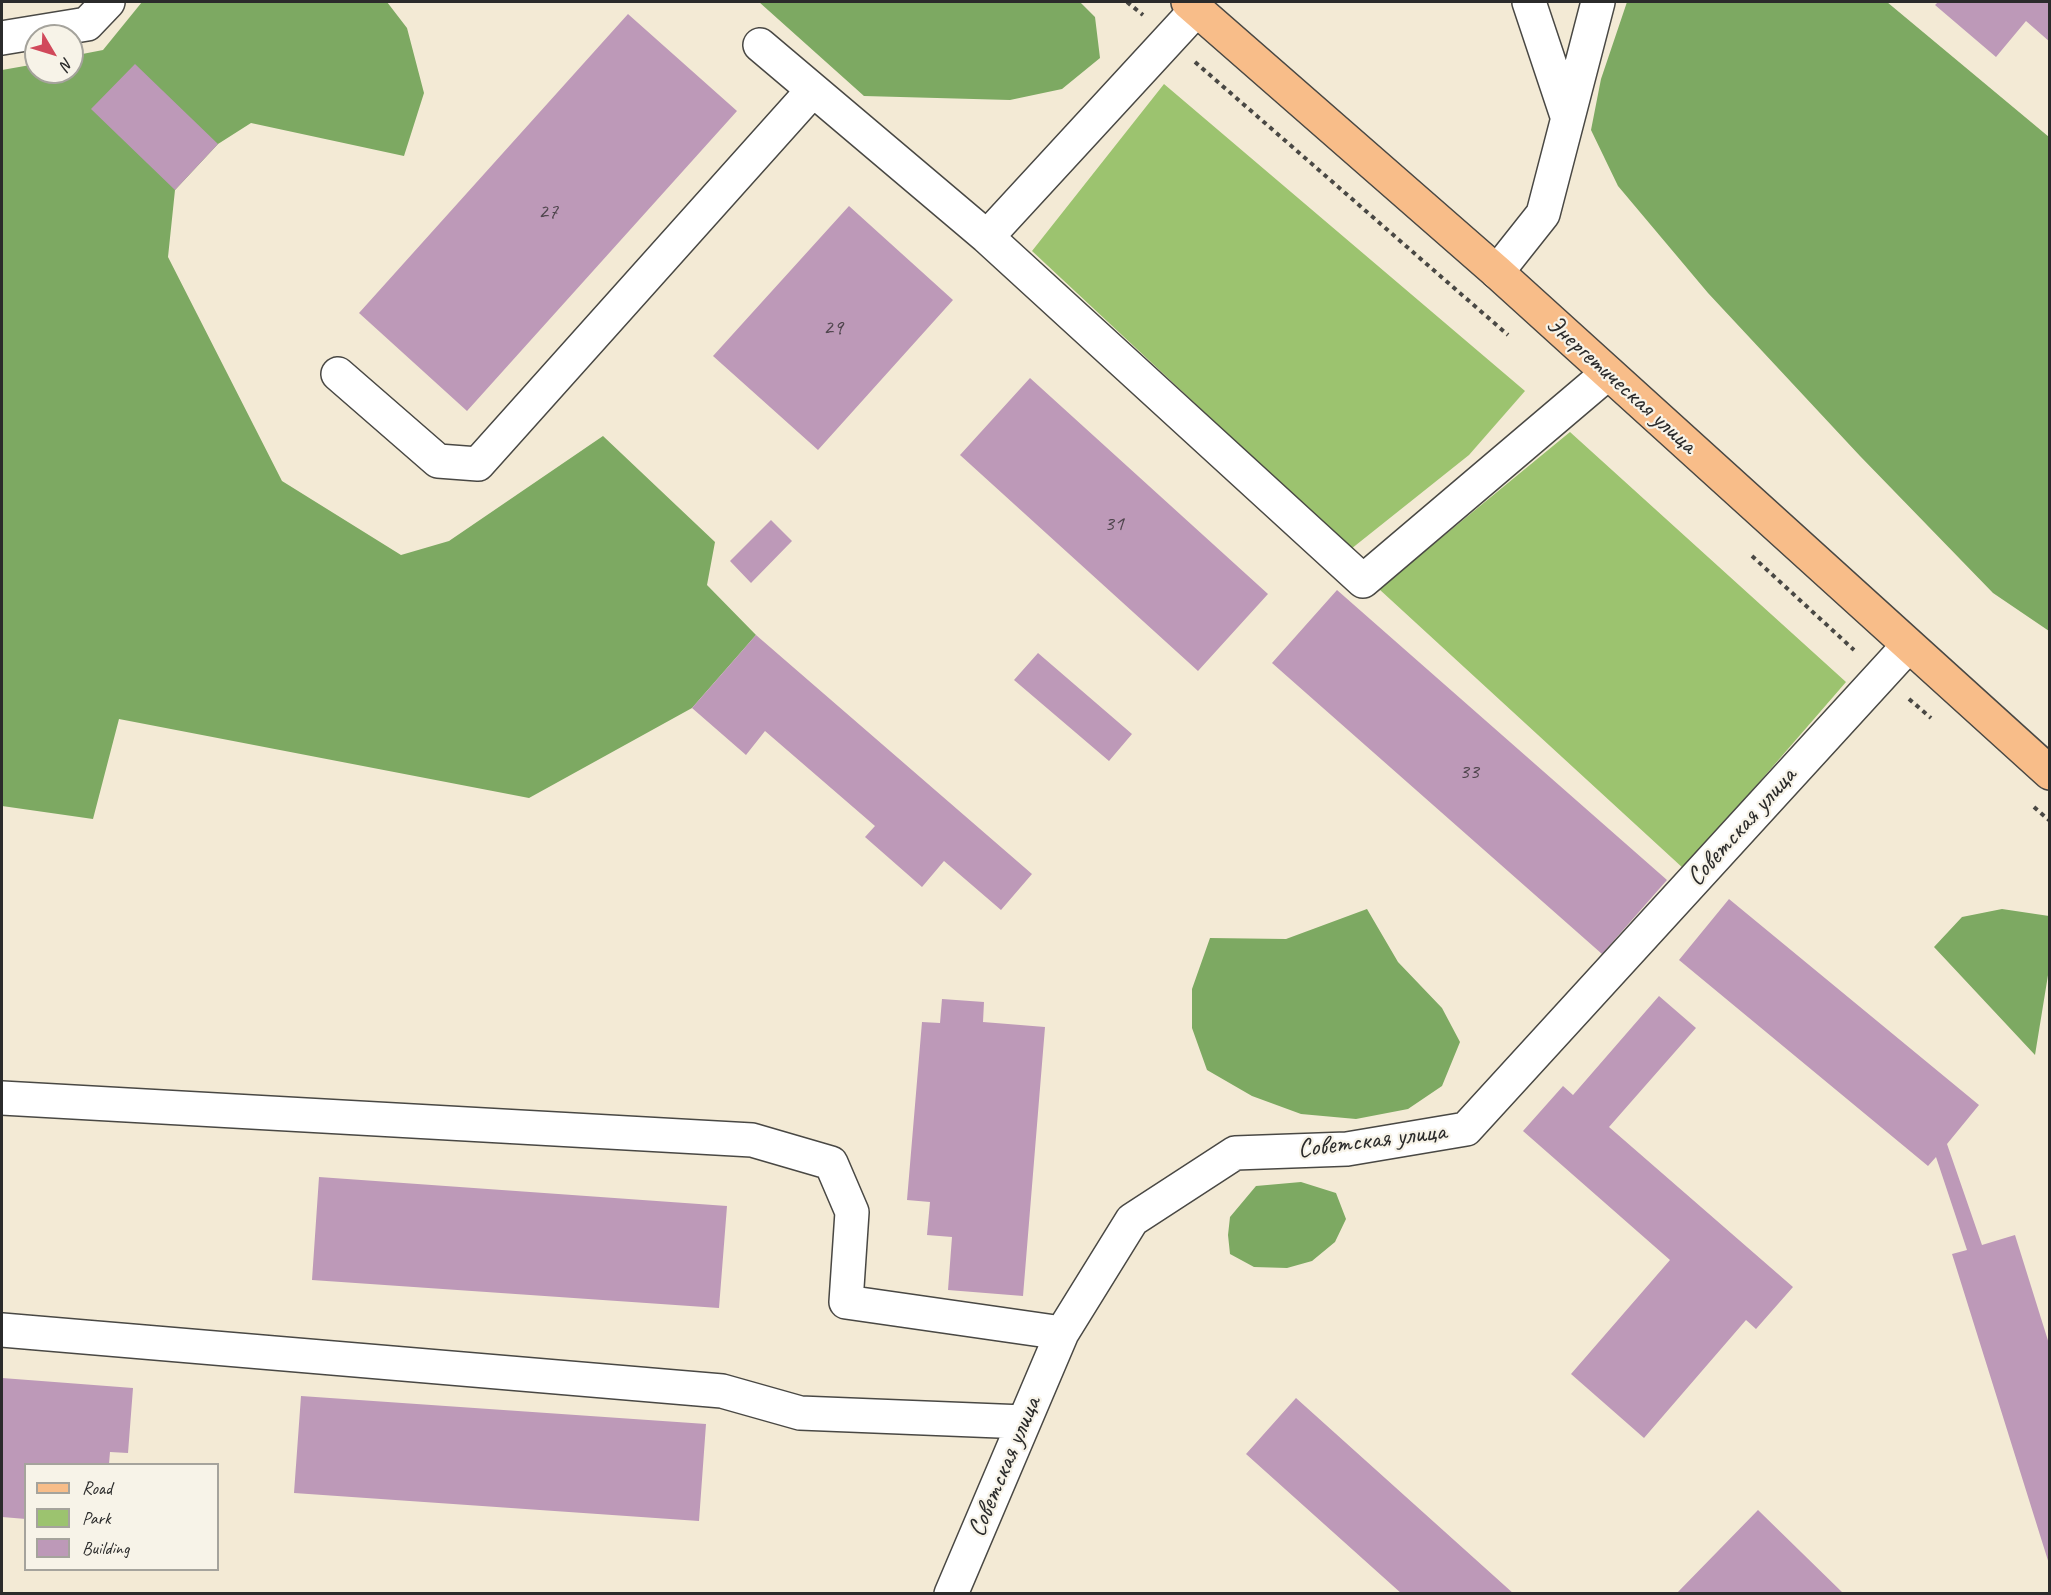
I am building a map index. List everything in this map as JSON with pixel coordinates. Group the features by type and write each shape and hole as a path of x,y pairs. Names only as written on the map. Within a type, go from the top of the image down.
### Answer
{"main road":[{"name":"Энергетическая улица","path":"1192,5 1497,272 2049,772"}],"street":[{"path":"2,38 87,24 108,2"},
{"path":"1529,2 1567,116"},
{"path":"1497,272 1543,214 1598,2"},
{"path":"987,237 1192,5"},
{"path":"760,45 987,237 1363,580 1608,373"},
{"path":"338,374 438,461 478,464 813,90"},
{"name":"Советская улица","path":"951,1593 1062,1333 1132,1220 1235,1153 1347,1149 1466,1129 1908,646"},
{"path":"2,1098 752,1140 831,1163 852,1212 846,1302 1062,1333"},
{"path":"2,1330 722,1391 800,1413 1024,1422"}],"green space":[{"path":"142,2 387,2 407,28 424,93 404,156 251,123 218,144 175,190 168,257 282,481 401,555 449,541 603,436 715,542 707,585 756,635 692,708 529,798 119,719 93,819 2,806 2,70 24,66 24,84 84,84 84,54 103,50"},
{"path":"759,2 1080,2 1095,17 1100,58 1062,89 1010,100 864,96"},
{"path":"1627,2 1887,2 2049,137 2049,631 1993,593 1860,456 1708,293 1618,186 1591,130 1601,79"},
{"path":"1164,84 1525,391 1469,455 1351,549 1032,251"},
{"path":"1570,432 1846,682 1684,869 1379,589"},
{"path":"1367,909 1398,962 1442,1008 1460,1042 1442,1086 1408,1109 1356,1119 1301,1114 1252,1096 1207,1070 1192,1028 1192,989 1210,938 1286,939"},
{"path":"2002,909 2049,916 2049,969 2035,1055 1934,947 1962,917"},
{"path":"1301,1182 1336,1193 1346,1219 1335,1242 1312,1261 1287,1268 1254,1267 1230,1254 1228,1235 1230,1217 1256,1186"}],"building":[{"path":"1938,2 2050,2 2050,42 2026,21 1996,57 1935,5"},
{"path":"628,14 737,111 467,411 359,313"},
{"path":"135,64 218,144 175,190 91,109"},
{"path":"849,206 953,300 818,450 713,356"},
{"path":"1030,378 1268,594 1198,671 960,455"},
{"path":"771,520 792,541 751,583 730,561"},
{"path":"1337,590 1667,880 1602,954 1272,663"},
{"path":"756,635 1032,874 1001,910 944,861 922,887 865,837 875,826 765,731 746,755 692,708"},
{"path":"1038,653 1132,734 1109,761 1014,680"},
{"path":"1729,899 1979,1105 1947,1144 1982,1245 2015,1235 2050,1347 2050,1567 1952,1254 1967,1250 1936,1157 1928,1166 1679,960"},
{"path":"1659,996 1696,1028 1609,1127 1793,1287 1756,1329 1746,1320 1644,1438 1571,1374 1670,1260 1523,1131 1563,1086 1573,1095"},
{"path":"942,999 984,1002 983,1022 1045,1027 1023,1296 948,1290 952,1237 927,1235 930,1202 907,1200 922,1022 940,1023"},
{"path":"319,1177 727,1206 719,1308 312,1280"},
{"path":"2,1378 133,1388 128,1453 110,1452 109,1463 24,1463 24,1519 2,1517"},
{"path":"301,1396 706,1424 699,1521 294,1493"},
{"path":"1296,1398 1514,1594 1402,1594 1246,1454"},
{"path":"1758,1510 1844,1594 1676,1594"}]}
